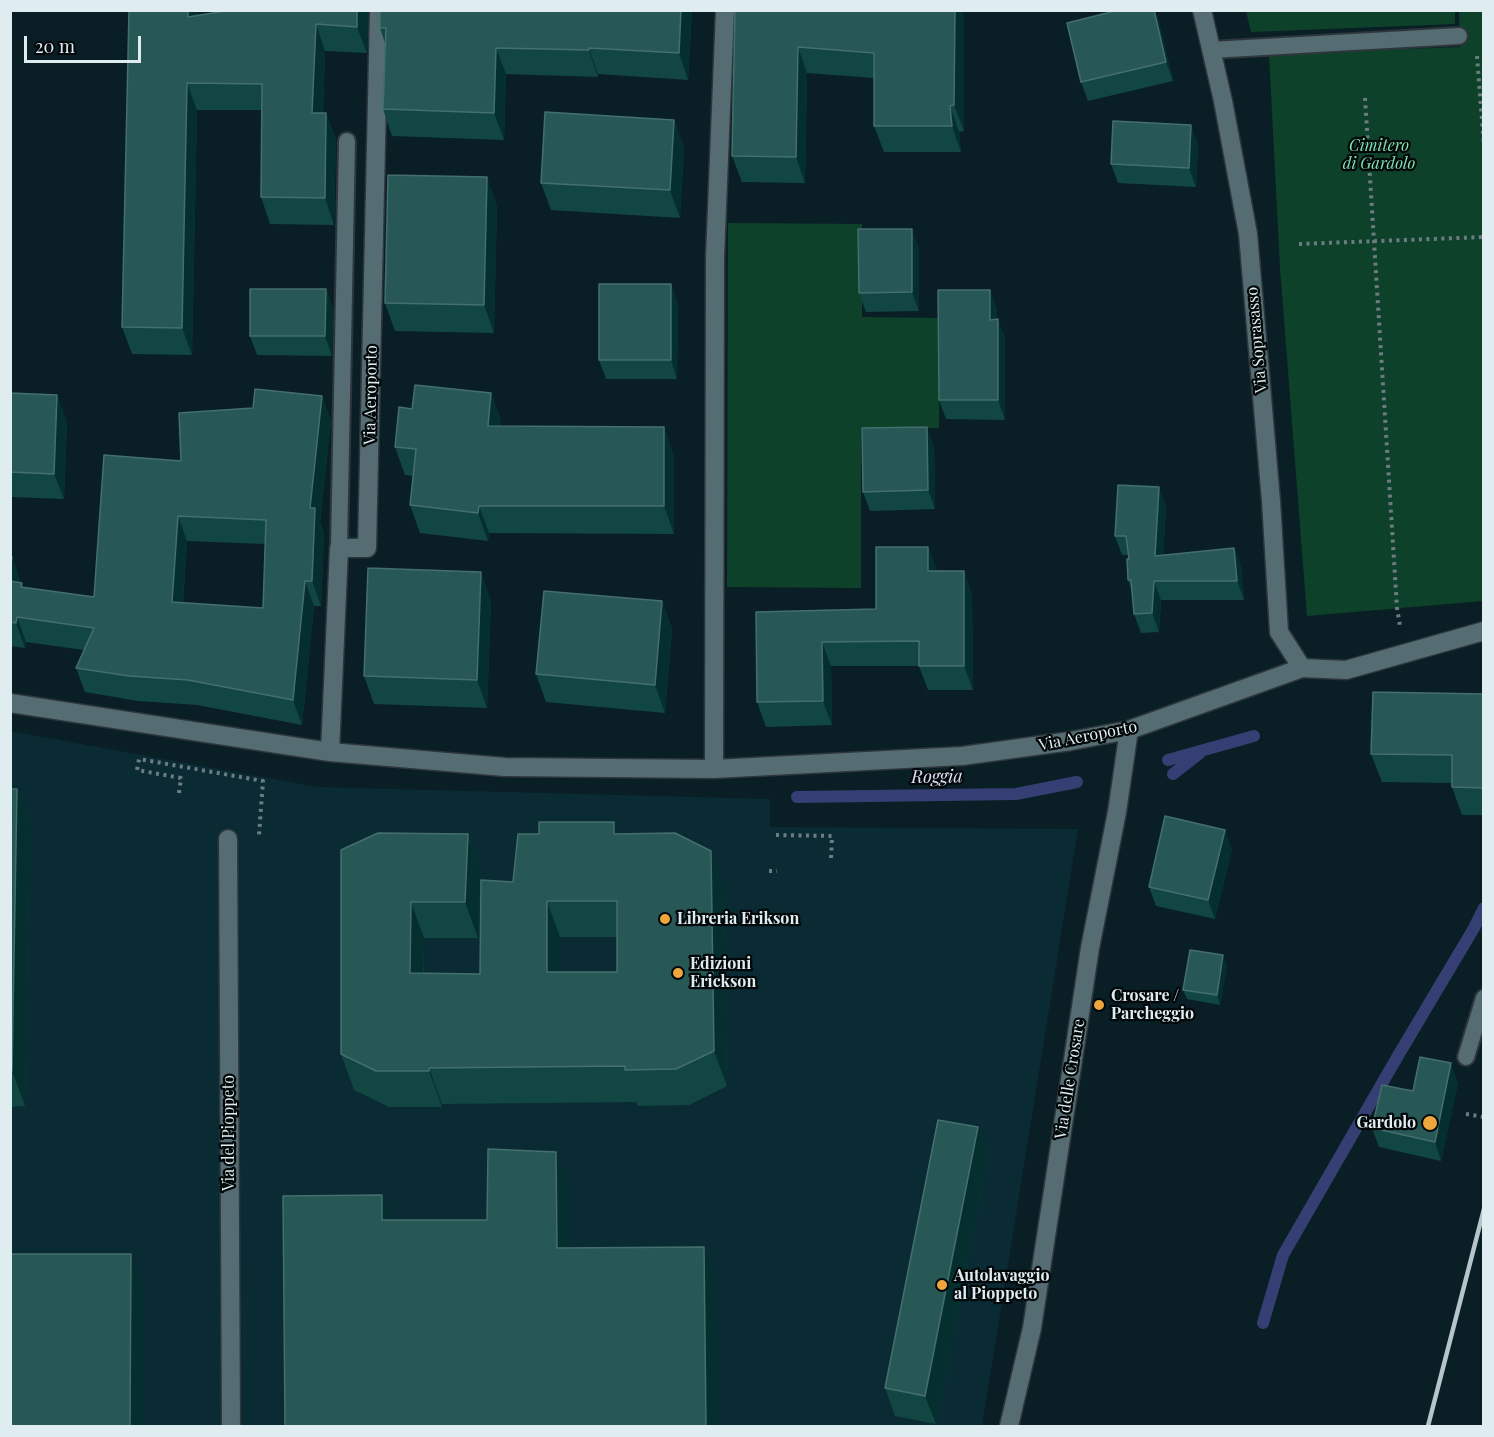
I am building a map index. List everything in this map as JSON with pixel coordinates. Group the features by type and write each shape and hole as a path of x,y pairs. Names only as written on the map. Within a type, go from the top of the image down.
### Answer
{"street":[{"name":"Via Aeroporto","path":"339,548 367,548 379,10"},
{"path":"714,769 714,257 725,10"},
{"name":"Via Soprasasso","path":"1202,10 1248,234 1271,501 1279,632 1302,668"},
{"path":"330,752 339,548"},
{"name":"Via Aeroporto","path":"10,703 330,752 505,767 714,769 962,756 1129,730 1302,668 1346,670 1484,631"},
{"name":"Via delle Crosare","path":"1009,1426 1032,1328 1090,948 1118,812 1129,730"},
{"name":"Via del Pioppeto","path":"228,839 231,1426"}],"lane":[{"path":"1211,50 1460,36"},
{"path":"339,548 347,141"},
{"path":"1466,1057 1484,998"}],"path":[{"path":"1460,36 1475,35 1484,146"},
{"path":"1365,98 1397,608 1403,653"},
{"path":"1299,244 1484,237"},
{"path":"179,793 181,778 137,770 139,759 262,781 258,840"},
{"path":"776,835 832,836 831,859"},
{"path":"769,871 777,871"},
{"path":"1466,1114 1484,1117"}],"shaded area":[{"path":"10,731 318,787 770,799 770,827 1078,829 982,1426 11,1426"}],"green space":[{"path":"1246,11 1455,11 1455,24 1251,32"},
{"name":"Cimitero di Gardolo","path":"1459,11 1483,11 1483,601 1307,616 1280,268 1269,54 1460,47"},
{"path":"728,223 862,224 862,317 940,318 939,428 861,428 861,588 727,587"}],"building":[{"path":"129,10 188,10 188,17 231,10 357,10 357,27 316,24 312,113 326,113 325,198 261,197 262,84 187,83 182,328 122,327"},
{"path":"380,10 681,10 679,53 589,48 589,50 496,48 494,113 383,109 386,28 380,28"},
{"path":"735,10 955,10 954,105 950,106 952,126 874,126 874,53 798,47 796,157 732,156"},
{"path":"1119,10 1154,10 1166,62 1081,82 1067,23"},
{"path":"545,112 674,120 670,190 541,183"},
{"path":"1113,121 1191,125 1189,168 1111,164"},
{"path":"388,175 487,177 484,305 385,303"},
{"path":"858,229 912,229 912,292 859,293"},
{"path":"599,284 671,284 671,360 599,360"},
{"path":"250,289 326,289 325,336 250,336"},
{"path":"938,290 990,290 990,320 998,319 998,400 939,400"},
{"path":"415,385 491,393 488,426 664,427 664,506 479,506 478,513 410,505 416,449 395,447 399,407 412,409"},
{"path":"255,389 322,396 310,508 315,508 312,581 305,581 293,700 188,680 129,676 76,668 94,628 17,617 16,623 10,622 10,581 22,583 21,587 94,597 104,455 181,461 179,413 253,408","holes":["178,516 266,520 263,608 172,602"]},
{"path":"10,393 57,395 54,474 10,472"},
{"path":"927,427 928,490 863,492 862,428"},
{"path":"1118,485 1159,487 1155,556 1234,548 1237,581 1154,581 1152,613 1134,614 1131,580 1128,580 1127,559 1129,559 1126,536 1115,536"},
{"path":"876,547 928,547 928,571 964,571 964,666 919,666 919,641 822,642 823,701 757,702 756,612 876,609"},
{"path":"368,568 481,572 477,680 364,676"},
{"path":"544,591 662,601 655,685 536,674"},
{"path":"1373,692 1484,694 1484,788 1452,787 1452,755 1371,754"},
{"path":"10,789 17,789 12,1071 10,1071"},
{"path":"1165,816 1225,830 1208,900 1149,887"},
{"name":"Edizioni Erickson","path":"539,822 614,822 614,834 675,833 711,851 714,1051 676,1069 625,1070 625,1066 429,1068 429,1071 376,1071 341,1054 341,850 378,833 468,834 465,902 411,902 410,973 480,974 481,880 513,882 518,834 539,834","holes":["547,901 617,901 617,972 547,972"]},
{"path":"1190,950 1223,955 1217,995 1183,990"},
{"path":"1420,1057 1451,1063 1435,1142 1372,1128 1382,1085 1413,1091"},
{"path":"938,1120 978,1127 925,1396 885,1388"},
{"path":"488,1149 556,1152 557,1248 704,1247 706,1426 285,1426 283,1196 382,1195 382,1220 487,1220"},
{"path":"10,1254 131,1254 130,1426 10,1426"}],"waterway":[{"name":"Roggia","path":"1168,760 1254,736"},
{"path":"1173,774 1200,753"},
{"name":"Roggia","path":"797,797 1016,794 1077,782"},
{"path":"1263,1323 1283,1255 1484,908"}],"railway":[{"path":"1428,1426 1484,1209"}],"place":[{"name":"Libreria Erikson","path":"665,919"},
{"name":"Edizioni Erickson","path":"678,973"},
{"name":"Crosare / Parcheggio","path":"1099,1005"},
{"name":"Gardolo","path":"1430,1123"},
{"name":"Autolavaggio al Pioppeto","path":"942,1285"}]}
